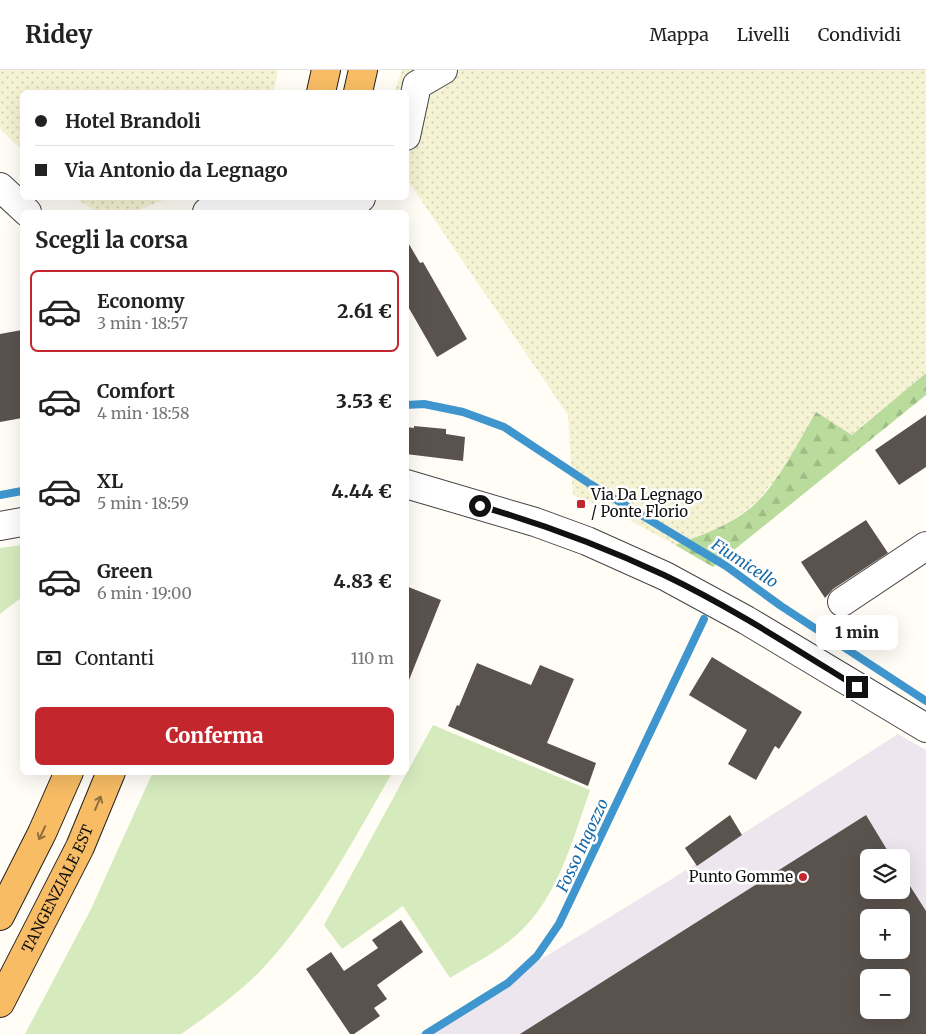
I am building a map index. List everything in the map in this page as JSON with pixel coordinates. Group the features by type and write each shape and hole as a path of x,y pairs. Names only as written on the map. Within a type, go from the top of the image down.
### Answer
{"highway":[{"path":"358,90 363,70"},
{"path":"0,916 42,834 68,775"},
{"name":"TANGENZIALE EST","path":"0,1004 80,846 110,775"}],"street":[{"path":"409,122 417,85 442,70"},
{"path":"0,187 25,210"},
{"path":"212,210 228,204 352,204 358,200"},
{"path":"409,485 535,522 587,541 665,576 746,620 926,728"},
{"path":"0,526 20,522"},
{"path":"842,602 926,546"}],"shaded area":[{"path":"0,70 278,70 274,90 20,90 20,148 0,129"},
{"path":"402,70 926,70 926,373 852,435 770,485 757,502 726,525 675,545 615,512 573,495 568,415 409,182 409,90 395,90"},
{"path":"78,200 163,200 139,210 94,210"},
{"path":"898,734 926,750 926,1034 419,1034 675,877"}],"green space":[{"path":"926,373 926,395 713,567 675,545 729,522 757,502 781,471 816,412 852,435"},
{"path":"20,545 20,599 0,614 0,548"},
{"path":"433,725 590,790 560,873 538,911 525,927 508,942 450,978 403,906 342,949 324,925 406,775 409,775 409,769"},
{"path":"152,775 391,775 334,873 283,945 246,984 181,1034 25,1034 91,909"}],"building":[{"path":"409,244 420,263 423,262 467,339 437,357 409,308"},
{"path":"20,330 20,418 0,422 0,334"},
{"path":"926,415 926,467 899,485 875,450"},
{"path":"414,426 446,429 446,434 465,437 463,461 409,454 409,427 414,428"},
{"path":"866,520 888,553 833,589 825,598 801,562"},
{"path":"409,587 441,600 409,680"},
{"path":"712,657 802,712 779,749 775,746 756,780 728,764 747,730 689,695"},
{"path":"477,663 531,685 540,665 574,679 547,743 596,763 588,786 448,726 457,705 459,706"},
{"path":"730,815 742,835 697,866 685,848"},
{"path":"866,815 887,849 860,849 860,899 910,899 910,886 926,911 926,1034 520,1034"},
{"path":"401,920 423,952 377,985 387,999 374,1008 380,1016 354,1034 350,1034 306,969 331,952 344,971 378,948 372,940"}],"waterway":[{"name":"Fiumicello","path":"409,405 424,404 463,412 504,427 590,484 726,566 781,606 926,701"},
{"path":"0,495 20,491"},
{"name":"Fosso Ingozzo","path":"426,1034 508,983 537,956 559,924 704,619"}],"place":[{"name":"Via Da Legnago / Ponte Florio","path":"581,504"},
{"name":"Punto Gomme","path":"803,877"}],"route":[{"path":"480,506 535,522 587,541 665,576 746,620 857,687"}]}
